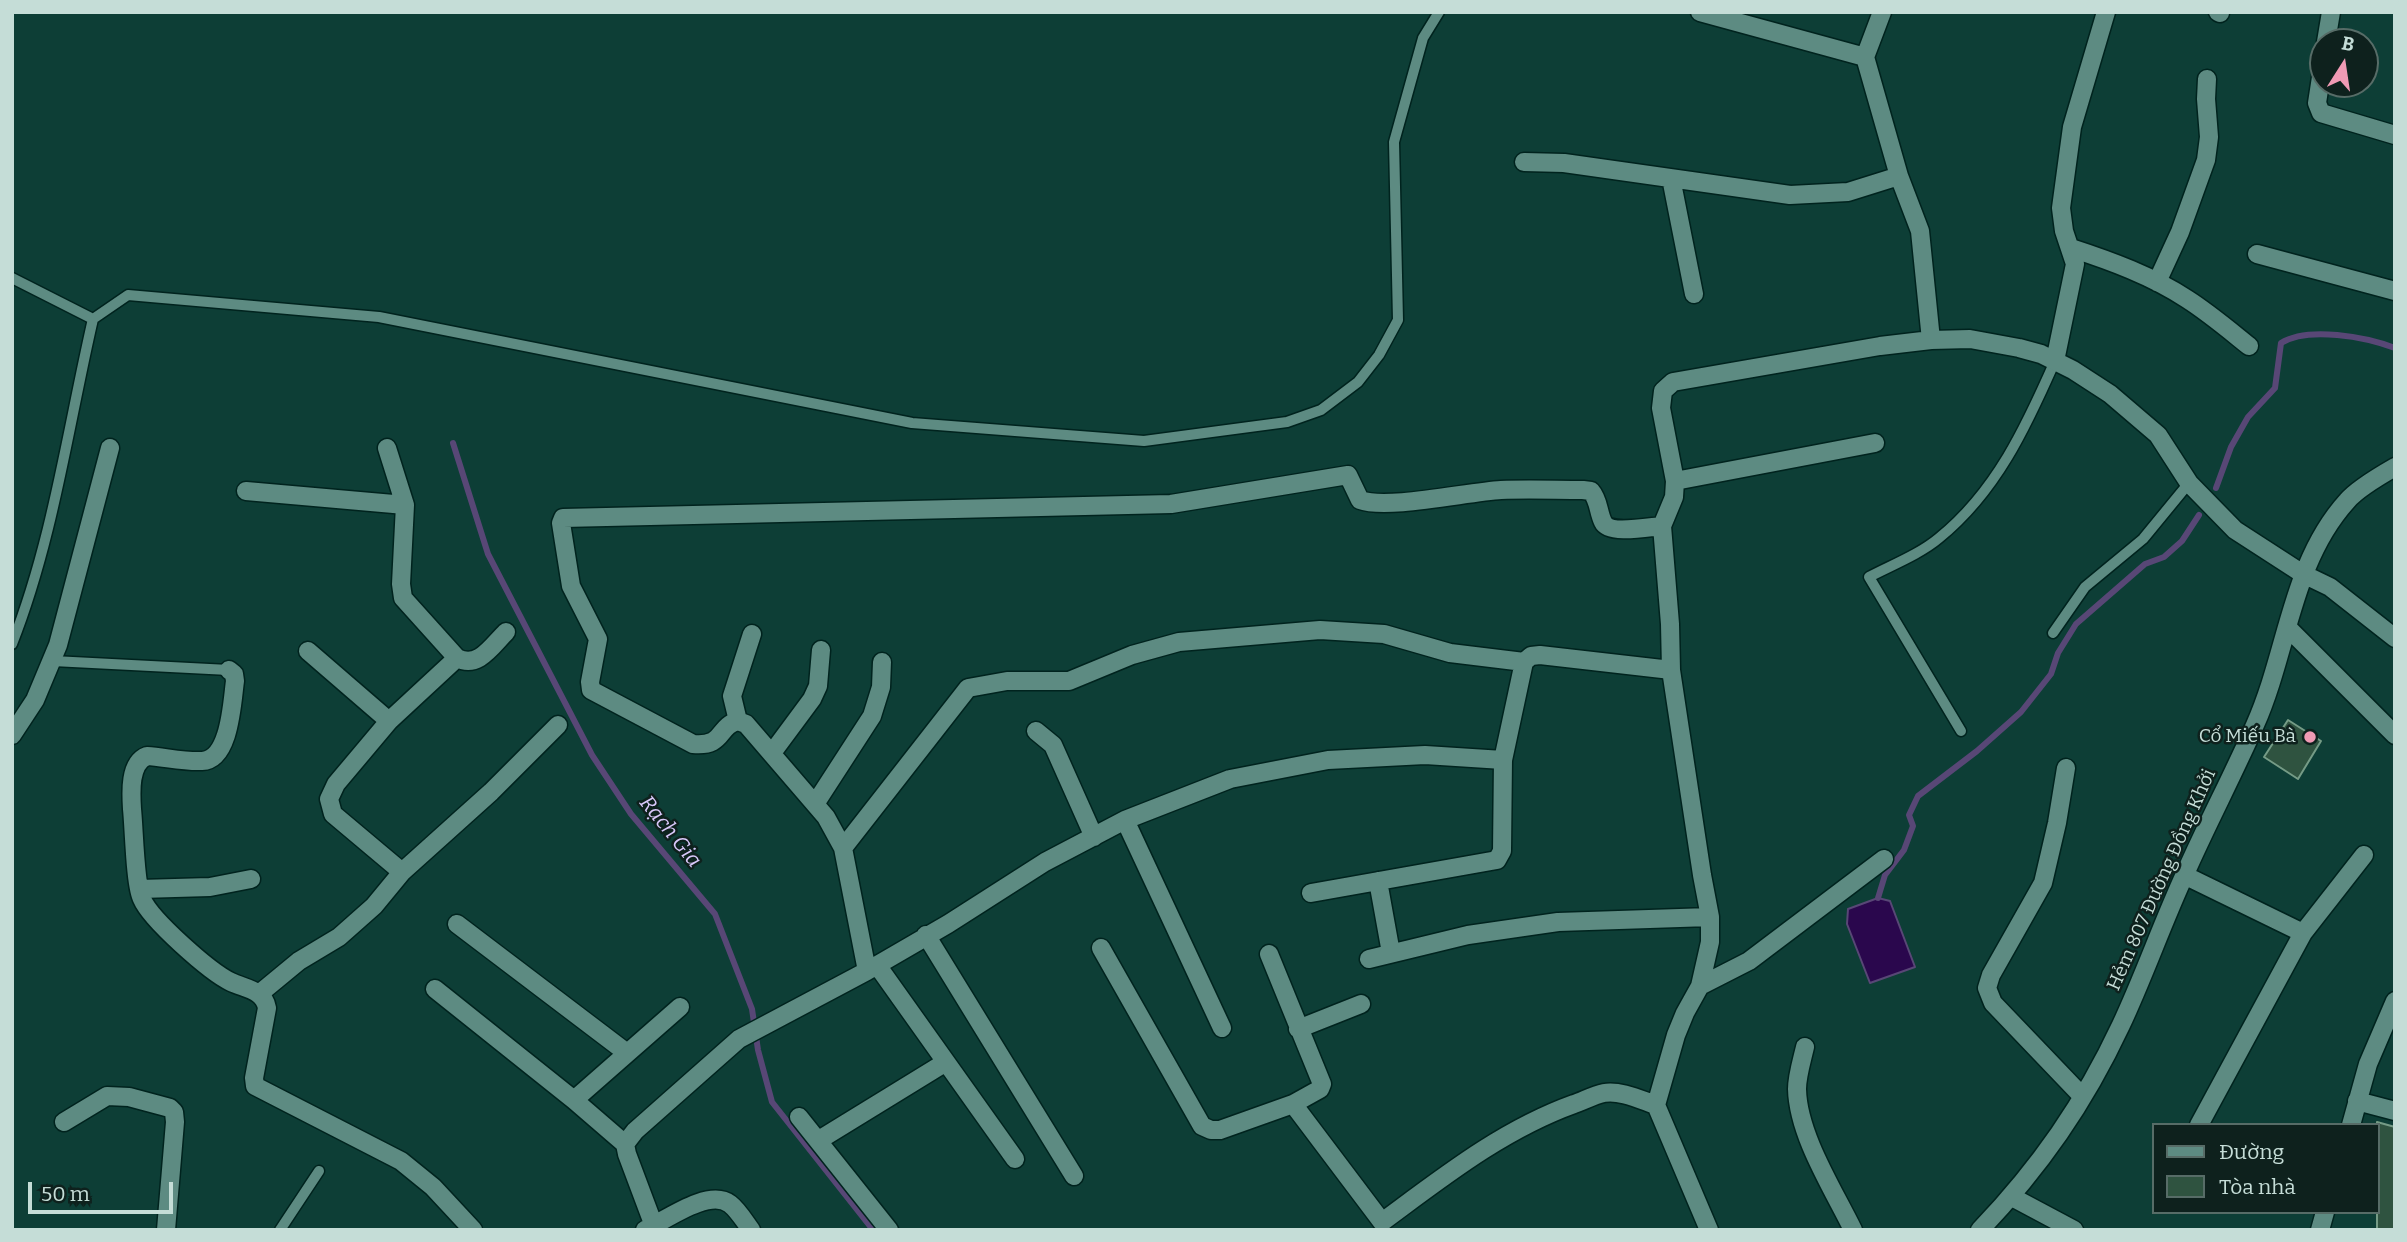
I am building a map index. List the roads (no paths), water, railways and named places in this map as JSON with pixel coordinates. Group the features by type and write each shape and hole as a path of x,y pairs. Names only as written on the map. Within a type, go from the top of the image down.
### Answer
{"street":[{"path":"1700,12 1865,57"},
{"path":"1882,12 1865,57 1899,176 1920,231 1931,340"},
{"path":"2055,361 2075,264 2064,230 2061,208 2072,127 2106,12"},
{"path":"2157,282 2180,232 2206,160 2209,138 2207,79"},
{"path":"2318,98 2320,113 2395,135"},
{"path":"1524,162 1564,163 1811,196 1848,192 1899,176"},
{"path":"1671,178 1694,294"},
{"path":"2071,248 2157,282 2187,299 2249,346"},
{"path":"2257,254 2395,291"},
{"path":"1709,1230 1656,1105 1676,1035 1700,986 1710,942 1710,917 1671,670 1662,526 1674,497 1675,481 1661,408 1663,391 1673,382 1856,350 1931,340 1970,339 2041,354 2073,370 2110,394 2158,435 2189,483 2235,530 2304,574 2330,587 2395,638"},
{"path":"1675,481 1875,443"},
{"path":"12,735 35,700 53,661 110,447"},
{"path":"387,448 405,505 401,584 403,598 457,657 467,663 476,661 506,632"},
{"name":"Hẻm 807 Đường Đồng Khởi","path":"1980,1230 2012,1197 2049,1152 2094,1079 2122,1025 2185,875 2256,722 2288,628 2294,598 2316,546 2348,499 2395,467"},
{"path":"1015,1159 946,1062 872,968 843,848 826,817 746,724 738,720 732,722 716,741 703,745 693,744 591,690 598,639 571,586 562,518 1171,503 1349,474 1363,502 1503,490 1583,490 1591,491 1595,495 1607,528 1615,530 1662,526"},
{"path":"246,491 405,505"},
{"path":"2288,628 2395,735"},
{"path":"843,848 968,688 1007,681 1069,681 1132,655 1179,642 1320,630 1384,634 1450,653 1524,663"},
{"path":"738,720 732,696 752,634"},
{"path":"772,753 812,699 818,686 821,650"},
{"path":"308,651 389,721"},
{"path":"1311,893 1497,860 1500,857 1503,760 1524,663 1531,656 1671,670"},
{"path":"402,872 333,814 329,799 336,783 389,721 457,657"},
{"path":"815,804 872,716 881,687 882,662"},
{"path":"229,670 234,674 235,681 226,737 216,755 203,761 147,756 136,766 131,791 140,897 194,956 224,978 266,1000 255,1086 401,1161 433,1186 473,1230"},
{"path":"259,994 299,961 339,937 374,906 402,872 491,792 558,725"},
{"path":"1036,731 1053,745 1094,837"},
{"path":"625,1144 635,1131 739,1039 872,968 948,924 1045,862 1125,821 1230,779 1328,760 1424,755 1503,760"},
{"path":"2066,768 2043,883 1991,975 1987,988 1993,1003 2082,1096"},
{"path":"1125,821 1222,1028"},
{"path":"2200,1123 2302,933 2364,855"},
{"path":"1700,986 1749,961 1884,859"},
{"path":"2185,875 2302,933"},
{"path":"139,890 210,887 251,879"},
{"path":"1378,881 1391,953"},
{"path":"1369,958 1468,935 1558,922 1710,917"},
{"path":"457,924 627,1054"},
{"path":"926,935 1074,1176"},
{"path":"1101,948 1202,1126 1211,1130 1220,1130 1293,1104 1320,1089 1322,1084 1269,954"},
{"path":"435,989 625,1144 650,1228 702,1200 718,1198 730,1204 751,1230"},
{"path":"2352,1123 2368,1064 2395,1002"},
{"path":"1298,1028 1361,1004"},
{"path":"574,1100 680,1007"},
{"path":"1805,1047 1797,1087 1800,1111 1812,1146 1853,1230"},
{"path":"819,1140 946,1062"},
{"path":"1293,1104 1377,1226 1466,1160 1513,1131 1556,1111 1605,1093 1627,1096 1656,1105"},
{"path":"64,1122 107,1096 129,1097 170,1108 174,1112 166,1230"},
{"path":"2357,1101 2395,1111"},
{"path":"799,1117 889,1230"},
{"path":"2012,1197 2074,1230"}],"lane":[{"path":"12,644 26,609 46,539 93,319 128,295 379,317 912,423 1144,441 1287,422 1321,410 1358,382 1379,355 1398,320 1394,142 1423,38 1439,12"},
{"path":"12,278 93,319"},
{"path":"1961,731 1869,577 1938,540 1976,503 2010,456 2055,361"},
{"path":"2053,633 2085,587 2143,539 2189,483"},
{"path":"53,661 229,670"},
{"path":"280,1230 319,1171"}],"waterway":[{"path":"2216,488 2231,447 2248,417 2275,388 2281,343 2292,338 2321,334 2369,340 2395,348"},
{"name":"Rạch Gia","path":"453,443 488,554 592,755 631,814 715,914 752,1009 758,1050 772,1102 873,1230"},
{"path":"1878,898 1885,875 1904,850 1913,826 1909,815 1918,796 1977,751 2021,712 2051,674 2058,653 2076,624 2145,564 2164,557 2182,541 2199,515"}],"place":[{"name":"Cổ Miếu Bà","path":"2310,737"}]}
